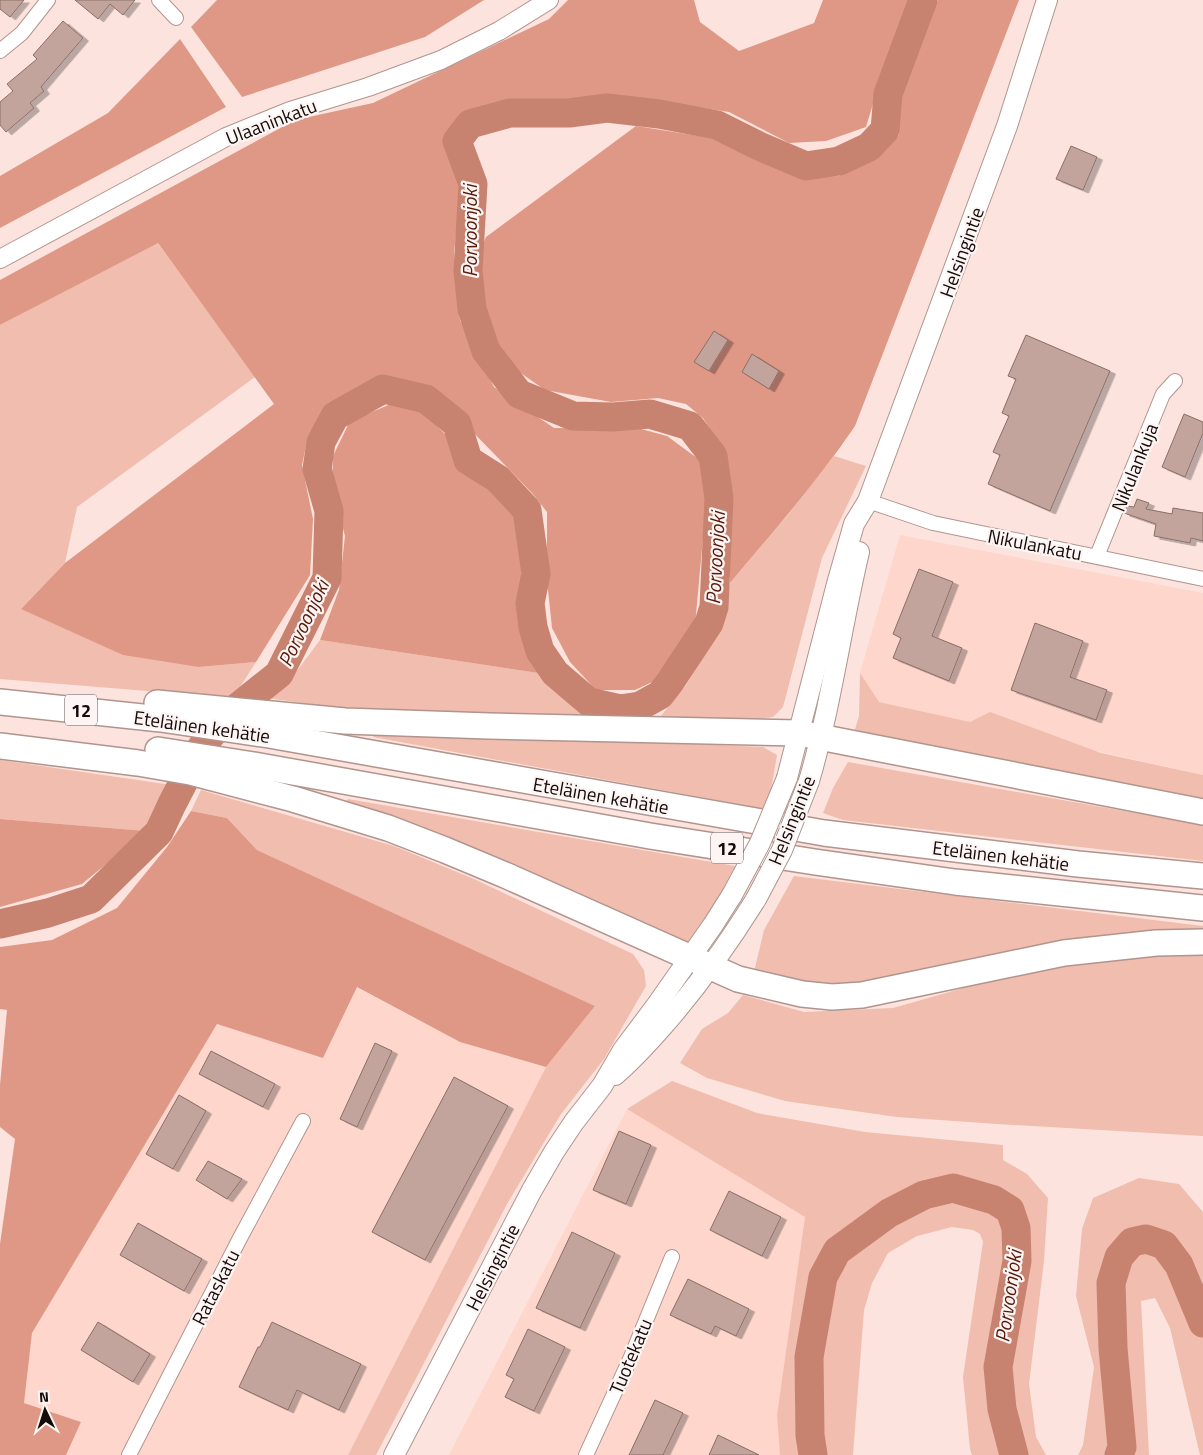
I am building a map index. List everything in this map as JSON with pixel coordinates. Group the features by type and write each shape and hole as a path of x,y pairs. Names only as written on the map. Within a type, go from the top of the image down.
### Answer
{"highway":[{"path":"0,694 165,711"},
{"name":"Eteläinen kehätie","path":"0,702 165,711 274,724 654,804 824,833 1078,864 1203,876"},
{"path":"274,724 345,721 811,735 1203,812"},
{"name":"Eteläinen kehätie","path":"0,734 248,775 815,862 965,883 1203,908"},
{"path":"0,746 142,756"},
{"path":"248,775 505,875 738,979 802,994 862,995 1013,962 1064,953 1156,943 1203,942"}],"main road":[{"name":"Helsingintie","path":"394,1455 532,1190 554,1152 602,1086 623,1050 701,962 733,936 756,899 782,850 809,781 811,735 850,589 865,527 868,501 1007,126 1048,0"},
{"name":"Helsingintie","path":"701,962 732,896 760,843 787,778 811,735"}],"street":[{"path":"0,51 22,33 48,0"},
{"path":"159,0 176,18"},
{"name":"Ulaaninkatu","path":"0,259 226,137 290,111 368,87 441,60 499,31 549,0"},
{"name":"Nikulankuja","path":"1097,556 1163,394 1176,381"},
{"name":"Nikulankatu","path":"868,501 934,523 1203,579"},
{"name":"Rataskatu","path":"129,1455 239,1240 303,1121"},
{"name":"Tuotekatu","path":"586,1455 672,1257"}],"shaded area":[{"path":"217,0 484,0 425,37 242,97 191,27"},
{"path":"568,0 694,0 700,22 739,51 814,23 823,0 910,0 866,127 826,141 789,143 729,112 617,95 576,100 510,101 460,116 446,145 461,190 454,252 460,320 494,387 554,428 641,429 667,436 701,461 707,494 694,636 663,677 635,690 596,690 570,662 552,628 547,580 547,512 532,493 431,389 380,377 326,408 308,436 302,465 313,519 310,575 256,662 199,667 123,655 21,609 65,563 274,404 158,243 0,325 0,280 295,120 373,103 549,19"},
{"path":"938,0 1019,0 855,426 810,487 730,583 730,510 724,451 703,418 686,404 658,398 611,402 545,390 512,367 486,326 477,258 486,237 636,126 712,138 803,177 838,176 878,157 899,135 897,98"},
{"path":"180,39 226,107 0,228 0,176 108,113"},
{"path":"157,242 255,377 77,507 65,563 21,609 199,667 256,662 233,698 0,679 0,325"},
{"path":"391,404 422,411 451,440 460,470 513,507 520,527 523,627 545,674 320,640 339,590 345,536 332,488 333,456 350,421"},
{"path":"834,456 866,466 822,558 783,707 773,717 742,721 660,717 686,685 720,629 730,583 787,516"},
{"path":"900,535 1203,593 1203,775 879,702 860,673"},
{"path":"320,640 545,674 575,708 605,717 455,715 339,708 266,698 297,671"},
{"path":"860,673 879,702 970,722 990,712 1101,753 1203,775 1203,800 854,733 859,716"},
{"path":"375,730 763,747 777,755 771,790 765,809 373,737"},
{"path":"0,760 172,785 146,831 0,819"},
{"path":"848,762 1203,825 1203,861 843,820 823,813 833,788"},
{"path":"201,790 394,846 474,879 633,954 644,970 646,986 604,1059 561,1114 507,1204 376,1455 348,1455 546,1067 595,1006 257,850 227,818 191,811"},
{"path":"348,799 735,866 714,906 687,947 345,803"},
{"path":"191,811 227,818 257,850 595,1006 546,1067 460,1042 357,987 323,1058 217,1024 32,1333 24,1403 81,1422 66,1455 0,1455 0,1244 15,1139 0,1127 0,1085 7,1010 0,1009 0,947 52,940 117,908 167,847"},
{"path":"0,819 146,831 82,884 0,907"},
{"path":"794,876 1203,926 1203,932 829,989 754,972 764,930"},
{"path":"1203,954 1203,1136 897,1117 785,1101 707,1078 680,1063 702,1029 728,1013 743,995 804,1012 893,1008 1020,972 1134,956"},
{"path":"356,987 460,1042 546,1067 348,1455 66,1455 81,1422 24,1403 32,1333 217,1024 323,1057"},
{"path":"672,1081 757,1113 865,1132 1003,1145 1003,1160 1027,1174 1048,1198 1044,1261 1029,1384 1036,1437 1046,1455 972,1455 963,1377 983,1242 980,1234 973,1230 952,1227 917,1236 888,1253 872,1283 864,1310 853,1455 780,1455 777,1415 805,1217 627,1109"},
{"path":"627,1109 805,1217 777,1415 780,1455 449,1455"},
{"path":"1139,1178 1179,1184 1203,1212 1203,1455 1200,1455 1170,1328 1155,1298 1141,1301 1149,1455 1078,1455 1083,1445 1094,1367 1076,1296 1082,1229 1093,1198"}],"building":[{"path":"0,0 24,0 10,17 0,9"},
{"path":"75,0 135,0 123,15 110,4 98,19"},
{"path":"63,21 83,38 41,87 44,91 30,103 34,108 6,132 0,125 0,102 13,91 7,84 37,59 33,55"},
{"path":"1071,146 1097,157 1083,190 1056,179"},
{"path":"714,331 728,340 709,371 694,362"},
{"path":"1026,335 1110,371 1050,511 988,484 1000,455 993,452 1009,416 1002,413 1016,379 1008,376"},
{"path":"752,354 779,371 769,389 742,372"},
{"path":"1184,414 1203,422 1203,433 1185,477 1162,467"},
{"path":"1137,499 1149,503 1146,509 1172,514 1173,508 1203,513 1203,541 1191,538 1190,543 1154,536 1156,524 1124,513 1127,506 1134,507"},
{"path":"919,569 953,582 932,636 962,648 949,681 893,658 901,638 893,634"},
{"path":"1035,623 1083,641 1070,677 1107,690 1096,720 1011,690"},
{"path":"375,1043 392,1051 357,1127 340,1119"},
{"path":"211,1051 275,1084 263,1107 199,1074"},
{"path":"454,1077 508,1106 425,1260 372,1232"},
{"path":"179,1095 206,1111 173,1169 146,1154"},
{"path":"619,1131 651,1145 626,1204 593,1190"},
{"path":"208,1161 242,1179 227,1199 196,1180"},
{"path":"729,1191 781,1217 762,1256 710,1230"},
{"path":"138,1223 202,1259 184,1291 120,1255"},
{"path":"572,1232 615,1253 580,1328 536,1308"},
{"path":"688,1279 749,1309 736,1336 715,1326 711,1334 670,1315"},
{"path":"98,1322 150,1354 133,1382 81,1350"},
{"path":"272,1322 361,1364 339,1410 297,1390 288,1410 239,1387"},
{"path":"528,1329 565,1347 534,1411 505,1397 514,1379 506,1375"},
{"path":"655,1400 683,1413 663,1455 629,1455"},
{"path":"718,1435 759,1455 709,1455"}],"waterway":[{"name":"Porvoonjoki","path":"0,924 48,913 91,899 159,832 201,748 224,718 279,674 327,578 329,511 317,469 321,442 335,416 383,389 426,399 457,424 468,460 498,479 527,510 536,574 530,603 533,627 540,651 555,673 589,702 620,709 640,706 660,695 709,623 714,607 719,498 713,456 690,426 650,414 613,417 573,416 519,394 486,351 472,309 468,271 473,184 457,141 470,124 510,113 569,113 607,108 659,114 717,125 759,146 806,166 839,161 869,147 885,130 888,94 923,0"},
{"name":"Porvoonjoki","path":"813,1455 810,1435 809,1357 823,1277 837,1251 889,1213 924,1195 953,1188 994,1200 1010,1210 1016,1228 1017,1261 998,1367 1002,1409 1014,1455"},
{"name":"Porvoonjoki","path":"1119,1455 1122,1447 1113,1348 1111,1283 1119,1257 1132,1242 1146,1239 1164,1245 1179,1265 1203,1323"}]}
